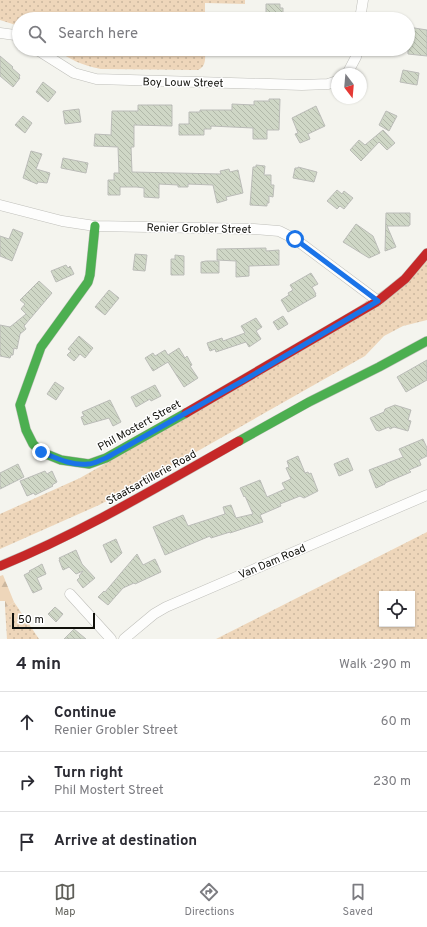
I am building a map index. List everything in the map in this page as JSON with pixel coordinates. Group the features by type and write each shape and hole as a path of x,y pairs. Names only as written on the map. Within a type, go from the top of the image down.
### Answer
{"street":[{"path":"361,12 363,0"},
{"path":"0,33 12,35"},
{"name":"Boy Louw Street","path":"47,56 74,73 96,79 302,85 331,83"},
{"path":"350,68 356,56"},
{"name":"Renier Grobler Street","path":"0,205 62,221 95,226 254,229 279,232 295,239 378,301"},
{"name":"Phil Mostert Street","path":"95,226 90,276 88,282 41,347 20,404 26,430 33,444 41,452 61,460 78,464 89,464 106,458 246,379 378,301 406,279 427,253"},
{"name":"Staatsartillerie Road","path":"309,402 335,383 427,331"},
{"name":"Staatsartillerie Road","path":"0,566 39,550 104,518 309,402 427,341"},
{"name":"Van Dam Road","path":"124,639 154,614 166,607 427,495"},
{"path":"70,594 111,639"}],"green space":[{"path":"0,0 245,0 245,4 205,3 205,12 12,12 12,24 0,20"},
{"path":"66,56 205,56 203,66 198,70 101,69 76,62"},
{"path":"427,261 427,320 403,326 384,336 365,356 145,481 99,505 0,549 0,514 80,478 222,397"},
{"path":"427,532 427,639 216,639"},
{"path":"3,575 14,602 5,607 5,601 0,601 0,576"},
{"path":"14,602 39,639 7,639 5,607"}],"building":[{"path":"266,4 280,4 280,8 283,8 283,12 266,12"},
{"path":"415,28 427,30 427,56 415,55"},
{"path":"0,56 20,75 20,78 13,87 0,76"},
{"path":"403,70 419,73 417,85 400,82"},
{"path":"43,82 56,92 48,102 36,92"},
{"path":"269,99 280,99 279,130 267,130 267,139 253,139 253,128 211,126 211,129 204,129 204,135 179,135 179,124 189,124 189,112 200,112 200,110 232,110 232,104 254,105 254,101 269,101"},
{"path":"138,105 172,105 172,126 134,125 134,147 131,147 132,172 221,174 220,171 229,169 230,172 238,170 243,193 226,197 227,200 217,203 213,185 188,184 188,187 178,187 178,185 159,184 159,198 144,197 144,188 137,187 120,187 120,195 108,195 108,180 114,180 114,173 119,173 118,147 94,146 95,134 111,135 112,111 138,111"},
{"path":"316,106 325,126 308,134 310,139 300,143 295,134 298,133 292,118"},
{"path":"79,109 81,122 65,124 63,111"},
{"path":"386,111 397,116 389,131 379,125"},
{"path":"23,116 32,123 25,133 15,125"},
{"path":"383,130 395,143 387,150 379,142 361,161 350,150 359,140 365,145"},
{"path":"31,151 42,154 36,169 50,173 47,183 38,182 37,184 23,178"},
{"path":"63,158 88,163 86,173 61,168"},
{"path":"256,165 265,166 264,175 271,175 271,185 274,185 273,197 269,196 269,203 267,203 267,206 250,205 253,167 256,167"},
{"path":"298,167 317,172 314,182 293,178 295,168"},
{"path":"337,190 342,194 344,191 353,198 344,209 340,206 337,209 327,201"},
{"path":"386,213 410,213 410,225 387,226 396,247 385,251"},
{"path":"356,224 373,236 380,253 369,258 343,242"},
{"path":"13,229 23,233 12,261 0,256 0,236 9,239"},
{"path":"266,248 266,251 279,250 279,265 249,266 249,276 236,277 236,261 217,260 217,249"},
{"path":"135,254 147,255 145,271 133,270"},
{"path":"175,255 184,256 184,275 171,275 171,259 175,259"},
{"path":"219,261 219,273 201,273 201,262"},
{"path":"66,265 68,268 70,266 74,274 56,282 51,271"},
{"path":"311,273 318,284 312,287 316,296 288,312 281,300 289,295 288,293 293,290 290,285"},
{"path":"39,281 52,293 24,326 26,329 20,334 17,349 14,348 13,355 11,355 10,358 0,356 0,325 10,327 26,314 21,309 25,304 20,300"},
{"path":"109,290 119,298 105,315 95,307"},
{"path":"283,316 288,324 278,330 273,322"},
{"path":"256,318 262,327 256,331 261,339 249,347 246,342 216,352 215,349 210,351 207,343 222,338 223,341 245,333 241,326"},
{"path":"79,336 93,348 85,358 80,354 74,361 67,355 71,351 68,349"},
{"path":"179,348 185,358 187,356 192,365 190,366 198,378 184,387 168,362 153,371 145,358 153,353 155,356 165,350 168,355"},
{"path":"427,360 427,380 406,392 397,377"},
{"path":"55,382 64,388 56,400 47,394"},
{"path":"155,385 161,396 151,401 150,399 136,407 131,397"},
{"path":"110,400 121,422 113,426 109,418 84,425 81,417 84,416 82,412"},
{"path":"395,405 411,410 408,420 411,421 408,431 394,427 390,429 389,427 379,431 376,430 370,418"},
{"path":"423,439 427,448 427,456 419,460 421,465 409,470 411,472 376,488 369,470 403,457 399,449"},
{"path":"298,456 305,473 311,473 318,491 304,498 300,496 280,504 281,506 260,515 263,522 230,533 211,538 210,536 165,555 153,527 183,515 188,526 225,514 223,507 231,505 236,518 253,514 240,488 260,480 267,497 285,489 282,483 291,479 286,468 289,467 287,461"},
{"path":"348,458 353,470 339,476 334,464"},
{"path":"18,464 24,477 0,489 0,473"},
{"path":"45,471 47,474 52,471 57,482 52,485 53,486 35,495 34,493 27,496 20,481"},
{"path":"116,539 122,553 111,563 103,545"},
{"path":"76,550 82,564 95,578 83,588 77,580 83,571 76,574 69,567 63,570 59,560 59,558"},
{"path":"137,554 143,565 155,559 161,572 123,588 108,605 98,597 104,591 105,592"},
{"path":"42,564 46,574 37,578 42,589 33,593 24,575"},
{"path":"55,607 63,614 56,622 48,614"},
{"path":"74,629 86,639 64,639"}],"traffic: fast":[{"path":"95,226 88,282 41,347 20,405 26,430 33,444 41,452 61,460 89,464 106,458 186,413"},
{"path":"239,441 309,402 427,341"}],"traffic: jam":[{"path":"186,413 378,301 405,279 427,253"},
{"path":"0,566 31,553 92,523 239,441"}],"route":[{"path":"41,452 61,460 78,464 89,464 106,458 246,379 378,301 295,239"}]}
